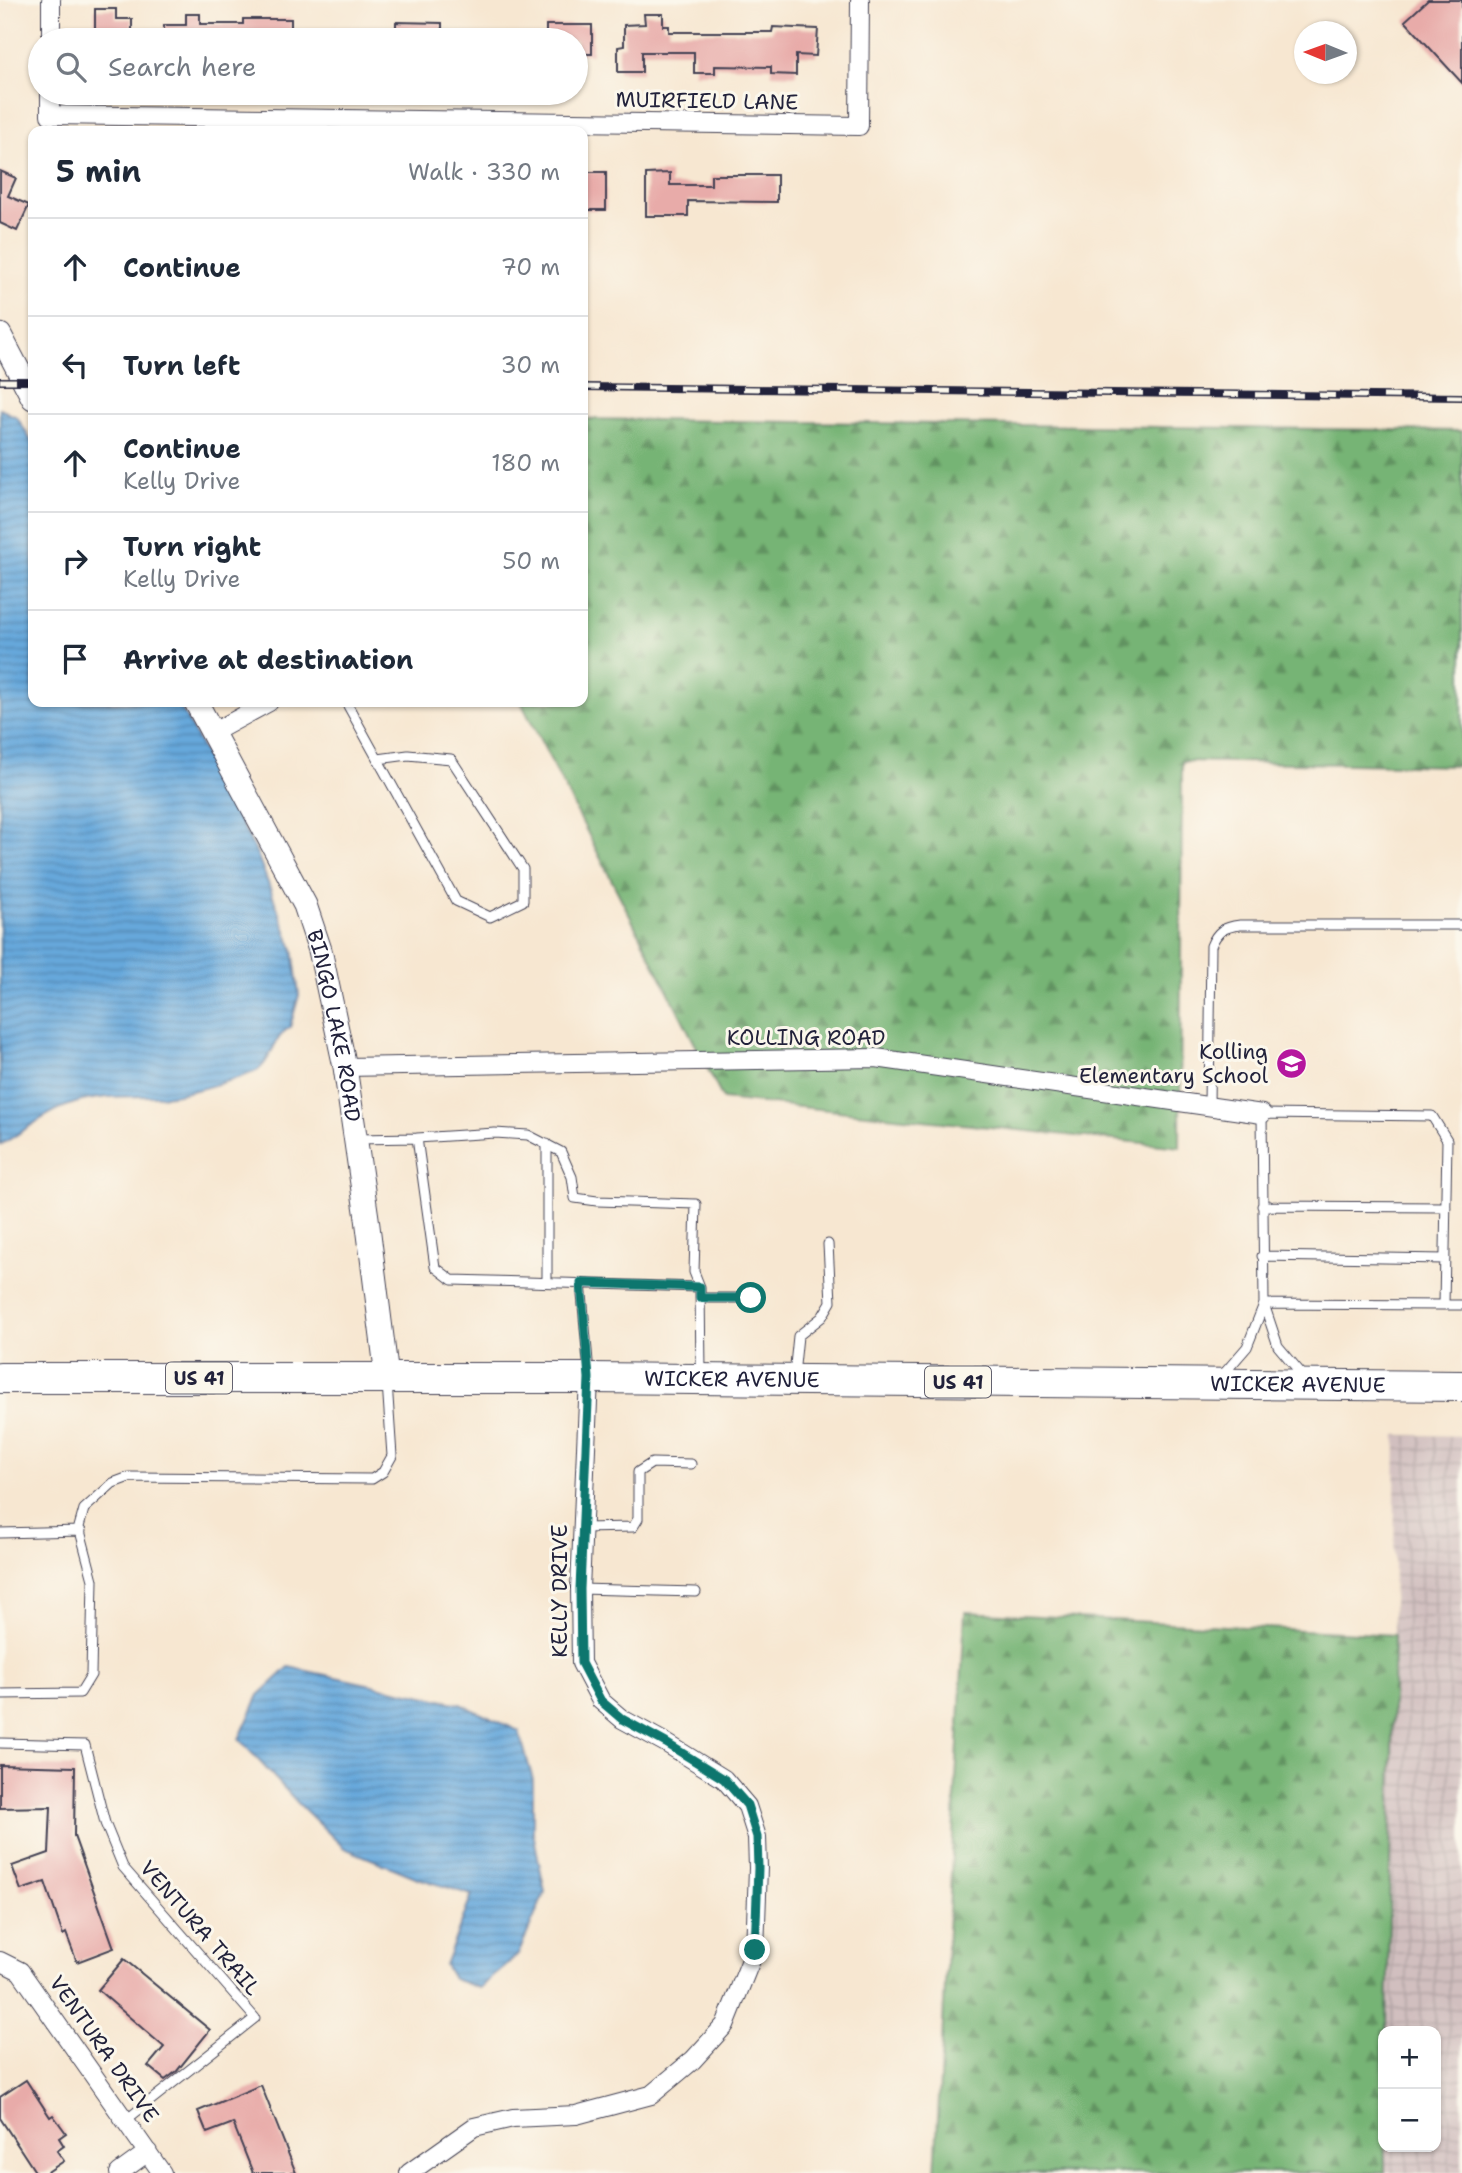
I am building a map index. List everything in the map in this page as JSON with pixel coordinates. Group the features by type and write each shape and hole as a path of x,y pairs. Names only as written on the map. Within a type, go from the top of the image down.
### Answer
{"highway":[{"name":"WICKER AVENUE","path":"0,1378 589,1378 1462,1386"}],"street":[{"path":"51,0 51,28"},
{"name":"MUIRFIELD LANE","path":"50,105 50,116 859,126 860,0"},
{"path":"0,335 28,388"},
{"name":"BINGO LAKE ROAD","path":"199,707 304,905 320,950 345,1067 387,1377"},
{"path":"212,733 259,707"},
{"name":"KOLLING ROAD","path":"345,1067 876,1058 1262,1114"},
{"name":"KELLY DRIVE","path":"409,2173 474,2127 513,2118 576,2115 651,2095 693,2060 725,2025 755,1950 757,1837 747,1805 724,1779 622,1719 601,1701 581,1663 580,1589 589,1378"},
{"name":"VENTURA DRIVE","path":"0,1961 20,1971 162,2173"},
{"path":"118,2173 148,2152"}],"lane":[{"path":"349,707 457,901 490,917 523,901 523,869 451,758 408,755 378,759"},
{"path":"1209,1106 1211,946 1216,934 1226,927 1240,925 1462,925"},
{"path":"1311,1385 1278,1346 1264,1304 1262,1114 1432,1116 1447,1140 1444,1305"},
{"path":"356,1139 495,1133 528,1135 561,1152 572,1177 575,1198 696,1203 694,1272 700,1287 701,1379"},
{"path":"417,1138 435,1267 452,1280 700,1287"},
{"path":"547,1144 547,1282"},
{"path":"1262,1206 1446,1207"},
{"path":"794,1380 798,1336 822,1317 831,1302 828,1244"},
{"path":"1262,1256 1445,1259"},
{"path":"581,1283 589,1378"},
{"path":"700,1298 751,1298"},
{"path":"1264,1304 1462,1305"},
{"path":"1215,1384 1247,1347 1264,1304"},
{"path":"0,1694 80,1693 91,1675 93,1580 79,1527 84,1509 113,1483 129,1477 372,1479 383,1472 392,1456 387,1377"},
{"path":"582,1528 633,1527 638,1519 638,1472 652,1463 691,1464"},
{"path":"0,1533 81,1531"},
{"path":"580,1589 696,1592"},
{"name":"VENTURA TRAIL","path":"0,1743 85,1745 105,1823 123,1867 255,2018 126,2120"}],"shaded area":[{"path":"1396,1435 1462,1436 1462,2173 1385,2173 1385,2152 1441,2152 1441,2026 1387,2026"}],"green space":[{"path":"588,419 1462,431 1462,766 1182,761 1180,1147 723,1099 524,707 588,707"},
{"path":"965,1612 1394,1635 1387,2026 1378,2026 1378,2152 1385,2152 1385,2173 935,2173"}],"water":[{"path":"0,409 17,417 28,436 28,707 181,707 257,854 293,949 299,995 290,1027 279,1038 260,1069 179,1094 111,1097 75,1103 46,1116 0,1145"},
{"path":"289,1667 460,1704 519,1731 533,1780 533,1832 545,1892 518,1955 479,1988 453,1979 445,1965 472,1895 418,1878 344,1848 239,1739 259,1695"}],"building":[{"path":"1428,0 1462,0 1462,83 1405,21"},
{"path":"95,9 116,9 116,19 132,19 132,28 95,28"},
{"path":"186,14 200,14 200,24 243,24 243,19 291,19 291,28 164,28 164,25 186,25"},
{"path":"644,14 663,14 663,26 669,26 669,32 772,32 773,27 818,29 816,56 796,55 796,75 771,74 771,67 715,66 715,73 694,73 694,52 642,52 642,72 618,72 618,47 624,46 624,25 645,24"},
{"path":"396,22 442,23 442,28 396,28"},
{"path":"546,25 592,25 592,54 588,54 588,28 546,28"},
{"path":"0,171 16,178 8,196 28,205 28,207 17,231 0,223"},
{"path":"588,172 606,172 606,210 588,210"},
{"path":"670,173 670,185 711,185 711,175 777,175 777,202 688,201 688,216 646,216 646,174"},
{"path":"0,1765 75,1767 74,1836 114,1948 77,1962 66,1933 63,1935 45,1882 21,1890 12,1866 49,1853 51,1807 0,1808"},
{"path":"124,1959 210,2030 177,2071 165,2080 148,2066 164,2047 98,1990"},
{"path":"26,2080 50,2117 53,2115 66,2133 59,2138 64,2146 57,2151 64,2161 46,2173 36,2173 0,2118 0,2097"},
{"path":"261,2085 296,2173 253,2173 233,2123 207,2133 198,2111"}],"railway":[{"path":"0,381 28,381"},
{"path":"588,387 1462,397"}],"place":[{"name":"Kolling Elementary School","path":"1291,1064"}],"route":[{"path":"751,1298 700,1298 700,1287 581,1283 589,1378 580,1589 581,1663 601,1701 622,1719 724,1779 747,1805 757,1837 755,1950"}]}
